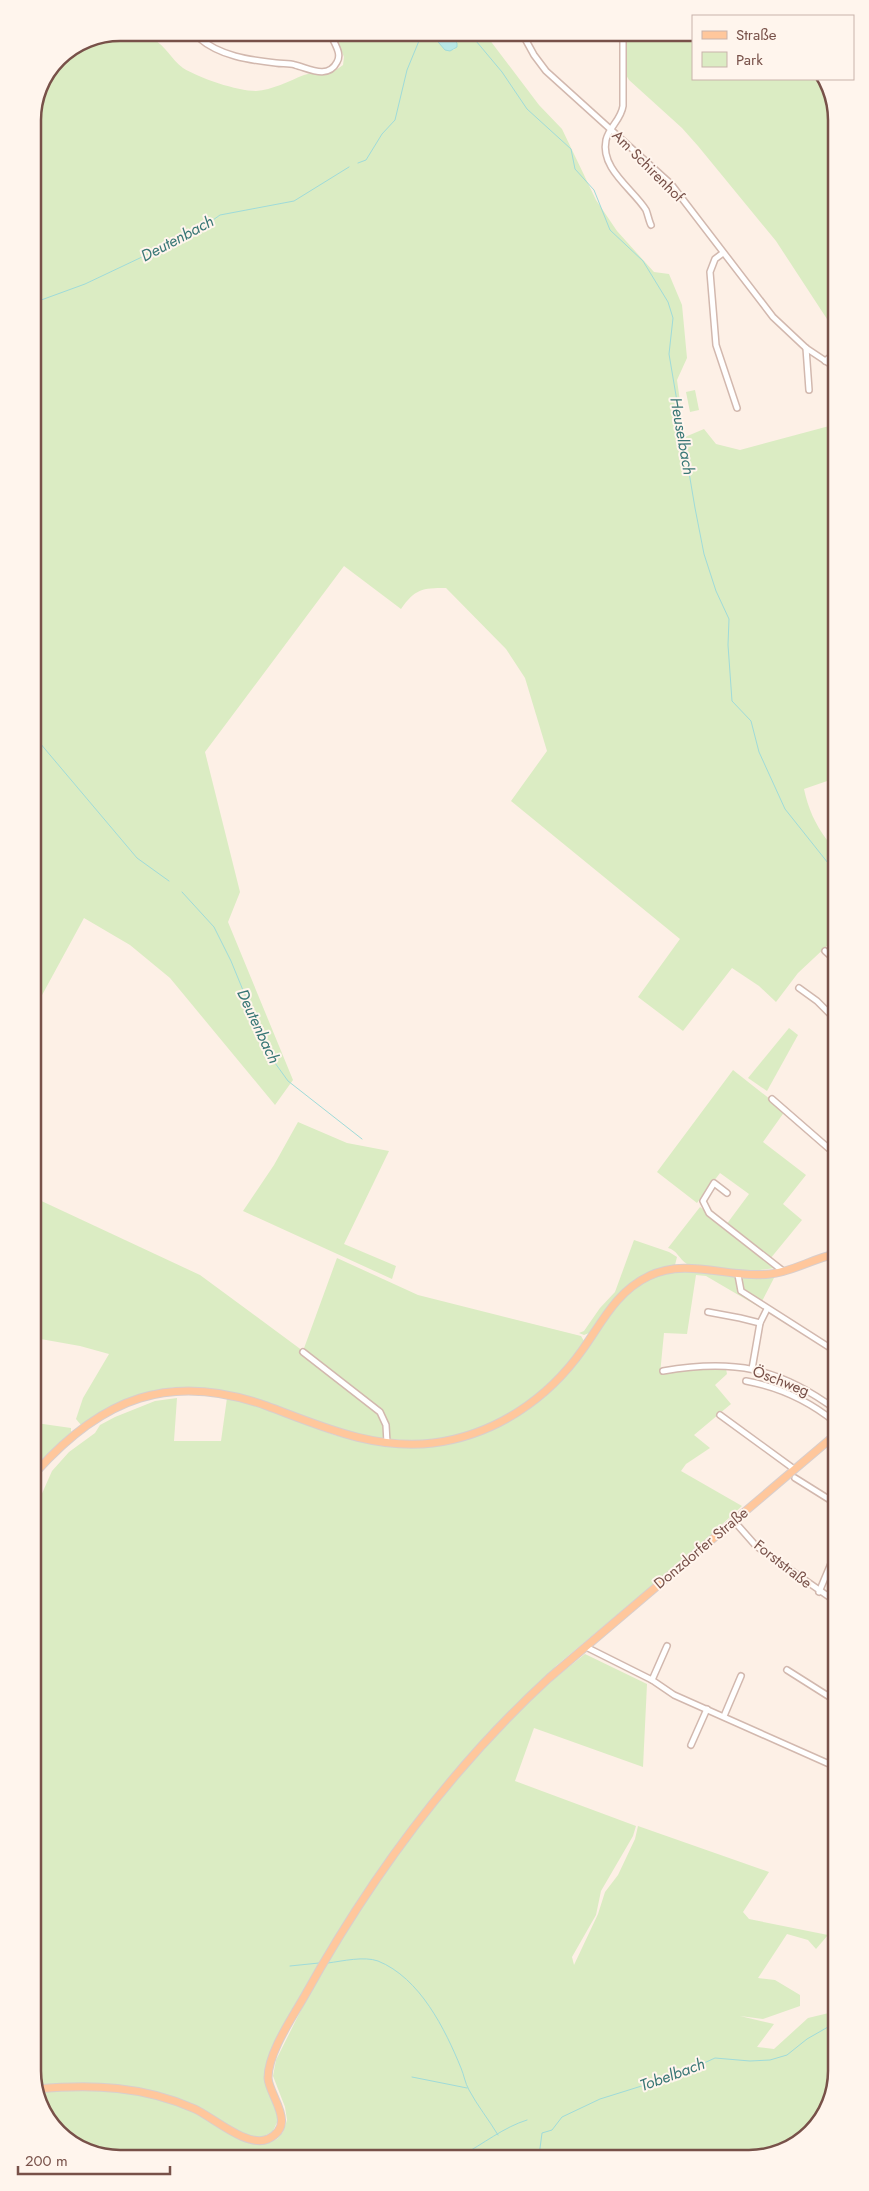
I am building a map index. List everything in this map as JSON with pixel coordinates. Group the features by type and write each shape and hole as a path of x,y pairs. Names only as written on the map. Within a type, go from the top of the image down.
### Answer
{"main road":[{"path":"41,1467 77,1432 114,1408 141,1397 183,1390 232,1395 333,1431 388,1443 433,1443 463,1436 494,1425 517,1413 546,1392 565,1372 618,1299 631,1287 650,1275 680,1268 698,1268 738,1275 770,1274 828,1256"},
{"name":"Donzdorfer Straße","path":"43,2088 96,2086 144,2092 196,2109 245,2138 257,2140 268,2138 279,2128 282,2119 268,2079 273,2055 303,1997 350,1918 396,1851 456,1773 512,1714 567,1662 828,1441"}],"street":[{"path":"204,41 227,54 246,59 296,65 314,71 331,69 337,64 338,52 333,41"},
{"name":"Am Schirenhof","path":"528,41 546,71 671,184 773,317 806,348 828,362"},
{"path":"623,41 622,116 606,140 606,152 608,161 646,211 651,225"},
{"path":"723,253 712,264 710,272 716,345 737,408"},
{"path":"806,348 809,390"},
{"path":"825,951 828,954"},
{"path":"799,988 828,1012"},
{"path":"772,1099 828,1147"},
{"path":"727,1193 714,1183 704,1196 703,1201 709,1213 782,1271"},
{"path":"738,1275 741,1291 828,1347"},
{"path":"752,1369 760,1323 767,1309"},
{"path":"708,1312 760,1323"},
{"path":"303,1352 380,1412 386,1425 388,1443"},
{"name":"Öschweg","path":"663,1371 716,1365 752,1369 802,1387 828,1404"},
{"path":"746,1381 785,1392 828,1416"},
{"path":"720,1416 794,1470"},
{"path":"795,1478 828,1498"},
{"name":"Forststraße","path":"734,1521 756,1546 828,1597"},
{"path":"819,1592 828,1571"},
{"path":"652,1680 667,1646"},
{"path":"586,1647 652,1680 674,1695 828,1762"},
{"path":"787,1670 828,1697"},
{"path":"724,1716 741,1676"},
{"path":"691,1745 707,1709"}],"green space":[{"path":"156,41 183,68 190,72 208,80 256,91 274,87 304,75 314,73 326,74 336,70 343,65 344,57 338,41 437,41 454,50 457,43 455,41 491,41 539,105 562,129 596,200 617,231 654,272 669,274 682,305 687,358 677,380 685,437 704,429 716,444 740,450 828,426 828,781 804,789 816,822 828,840 828,945 798,973 776,1002 759,986 732,968 683,1031 638,997 680,939 511,801 547,751 525,678 506,649 446,588 431,588 420,591 411,597 401,609 344,566 205,752 240,892 228,922 293,1080 275,1105 170,978 130,945 84,918 41,997 41,115 49,85 68,61 95,45 110,42"},
{"path":"625,41 692,41 692,80 817,80 824,95 828,120 828,318 776,241 698,146 682,128 629,80 626,75"},
{"path":"695,390 699,410 690,412 686,392"},
{"path":"789,1028 798,1035 767,1091 748,1078"},
{"path":"733,1070 785,1111 763,1142 806,1175 783,1204 802,1220 770,1259 726,1225 749,1194 720,1173 697,1203 657,1172"},
{"path":"298,1122 347,1143 389,1151 344,1244 396,1266 392,1279 243,1211 274,1165"},
{"path":"41,1201 200,1275 303,1351 337,1258 418,1295 581,1336 584,1341 562,1370 537,1394 510,1413 480,1427 448,1437 415,1441 381,1439 345,1432 230,1392 189,1387 160,1389 132,1397 81,1425 76,1419 83,1398 109,1354 80,1346 41,1339"},
{"path":"700,1207 776,1268 742,1272 684,1262 674,1251 668,1248"},
{"path":"634,1240 669,1252 677,1257 675,1265 660,1269 635,1281 615,1298 589,1333 584,1335 579,1333 584,1331 600,1308 615,1292"},
{"path":"696,1271 740,1278 774,1278 759,1307 706,1276 696,1275 687,1334 664,1333 660,1374 726,1369 727,1374 715,1385 731,1404 694,1435 710,1448 686,1464 681,1471 742,1506 693,1551 556,1666 549,1678 550,1682 585,1654 647,1684 643,1767 534,1728 515,1781 636,1826 633,1836 601,1891 596,1915 572,1957 574,1965 598,1914 605,1892 618,1875 635,1839 638,1826 769,1872 743,1912 749,1919 828,1935 816,1949 808,1940 787,1934 758,1978 775,1980 800,1995 800,2006 763,2019 740,2016 774,2024 757,2047 774,2049 808,2018 828,2013 827,2081 824,2096 814,2115 797,2133 784,2142 774,2146 749,2150 115,2150 90,2144 72,2133 61,2123 49,2106 44,2091 96,2087 168,2100 197,2113 251,2144 270,2142 277,2139 283,2132 287,2120 285,2107 273,2076 276,2060 303,2006 304,1994 268,2063 279,2118 273,2131 261,2138 247,2136 209,2114 133,2087 91,2083 43,2086 41,2071 41,1496 52,1471 69,1452 95,1433 100,1425 155,1401 177,1398 174,1441 221,1441 227,1398 260,1407 334,1435 383,1446 416,1446 498,1426 528,1410 563,1379 601,1323 625,1295 647,1279 668,1272"},
{"path":"41,1424 71,1428 71,1432 41,1460"}],"water":[{"path":"437,41 455,41 457,43 457,47 450,51 445,50"}],"waterway":[{"name":"Deutenbach","path":"358,163 366,160 382,134 395,120 407,70 419,41"},
{"name":"Heuselbach","path":"476,41 502,72 527,109 571,149 575,169 594,190 610,230 643,261 668,302 673,318 669,354 695,508 704,554 716,591 729,619 728,645 732,701 751,721 759,752 785,809 828,863"},
{"name":"Deutenbach","path":"41,300 85,284 199,230 220,215 294,201 349,167"},
{"name":"Deutenbach","path":"41,744 137,858 169,881"},
{"name":"Deutenbach","path":"182,892 214,927 231,961 270,1056 288,1081 362,1139"},
{"path":"328,1963 353,1959 378,1961 406,1979 439,2021 455,2053 466,2085 498,2135"},
{"path":"290,1966 319,1963"},
{"name":"Tobelbach","path":"540,2150 542,2133 552,2130 562,2117 600,2099 680,2074 715,2058 750,2061 770,2060 787,2055 807,2039 828,2027"},
{"path":"412,2077 467,2088"},
{"name":"Tobelbach","path":"471,2150 502,2131 527,2120"}]}
